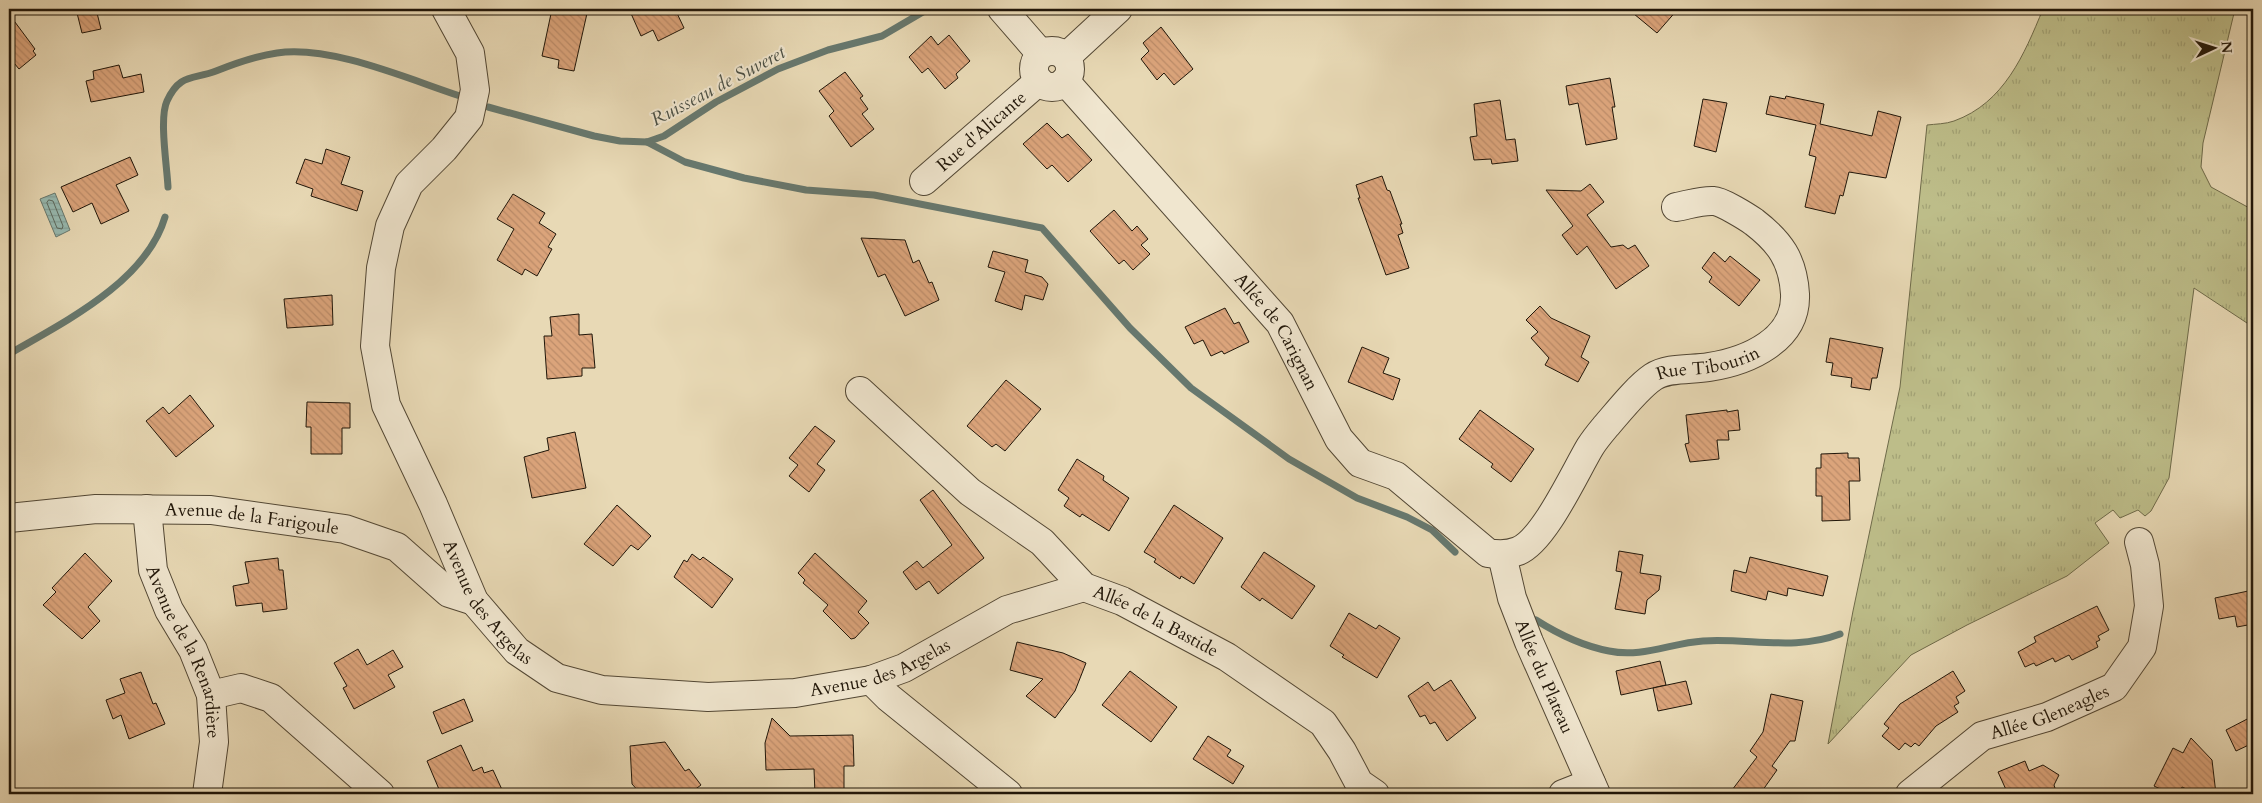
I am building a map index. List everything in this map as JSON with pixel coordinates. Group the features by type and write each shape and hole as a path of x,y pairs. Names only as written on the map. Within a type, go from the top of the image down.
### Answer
{"street":[{"name":"Avenue des Argelas","path":"446,9 470,53 475,90 469,118 444,149 409,184 390,226 381,268 375,346 386,405 433,504 474,601 517,651 557,678 602,690 708,697 795,693 871,680 904,668 1007,610 1084,587"},
{"name":"Allée de Carignan","path":"1002,9 1280,324 1340,439 1360,463 1396,476 1488,554 1502,555"},
{"name":"Rue d'Alicante","path":"924,181 1118,9"},
{"name":"Rue Tibourin","path":"1502,555 1519,551 1532,542 1568,489 1591,445 1614,417 1654,376 1731,362 1760,351 1780,336 1791,320 1795,303 1794,277 1786,254 1768,234 1752,221 1715,200 1676,207"},
{"name":"Allée de la Bastide","path":"860,391 970,492 1042,542 1084,587 1122,601 1227,657 1323,723 1342,751 1359,783 1374,794"},
{"name":"Avenue de la Farigoule","path":"9,518 96,509 212,510 345,530 397,547 449,592 474,601"},
{"name":"Avenue de la Renardière","path":"147,509 153,570 169,610 193,650 211,695 214,742 207,794"},
{"name":"Allée Gleneagles","path":"1910,794 1982,736 2047,717 2114,687 2142,646 2149,606 2145,565 2139,542"},
{"name":"Allée du Plateau","path":"1502,555 1512,598 1529,642 1594,788"},
{"path":"871,680 888,697 1008,794"},
{"path":"211,695 241,688 271,698 380,794"},
{"path":"1563,794 1594,788"}],"green space":[{"path":"2043,9 2235,9 2203,143 2201,167 2211,187 2253,210 2253,330 2250,325 2194,288 2169,478 2151,511 2145,516 2138,510 2120,518 2113,510 2095,523 2109,543 2067,576 1911,655 1828,744 1853,611 1900,387 1927,125 1951,122 1971,113 1999,90 2020,60"}],"water":[{"path":"55,193 70,230 56,237 40,199"}],"building":[{"path":"76,9 96,9 101,29 82,33"},
{"path":"552,9 588,9 574,71 558,68 559,60 542,56"},
{"path":"629,9 675,9 684,28 658,41 653,30 641,36"},
{"path":"1628,9 1678,9 1657,33"},
{"path":"9,14 35,49 33,51 36,55 19,69 9,57"},
{"path":"1161,27 1193,69 1174,85 1164,73 1157,80 1141,59 1149,51 1143,43"},
{"path":"949,35 970,61 956,74 958,78 945,89 928,68 922,73 909,57 931,36 938,45"},
{"path":"119,65 123,78 141,74 144,92 91,102 86,81 94,79 93,71"},
{"path":"845,72 863,96 860,98 868,109 862,114 874,129 851,147 829,116 834,111 819,91"},
{"path":"1610,78 1615,107 1612,107 1617,139 1586,145 1578,103 1569,105 1566,86"},
{"path":"1770,96 1785,99 1786,96 1824,104 1820,124 1872,136 1878,111 1901,117 1886,178 1849,172 1843,196 1840,195 1835,214 1805,207 1816,157 1809,155 1816,125 1766,114"},
{"path":"1703,99 1727,103 1716,152 1694,146"},
{"path":"1500,100 1506,140 1515,139 1518,161 1492,164 1491,159 1474,160 1470,137 1477,136 1474,104"},
{"path":"1047,123 1062,138 1068,134 1092,160 1068,182 1052,165 1047,169 1023,144"},
{"path":"326,149 350,157 341,184 363,191 357,211 311,196 313,189 296,183 305,159 322,164"},
{"path":"130,157 138,175 116,185 129,211 101,224 92,203 73,212 61,187"},
{"path":"1382,176 1387,190 1390,191 1402,224 1400,224 1403,233 1398,235 1409,268 1386,275 1358,198 1360,198 1356,185"},
{"path":"1590,184 1604,202 1587,215 1611,247 1623,245 1628,249 1635,245 1649,266 1616,289 1587,246 1577,255 1562,235 1573,226 1546,190 1581,191"},
{"path":"513,194 545,213 539,223 556,234 548,247 552,249 537,276 525,269 522,275 497,260 514,229 497,219"},
{"path":"1114,210 1132,231 1137,226 1148,239 1141,245 1150,254 1133,270 1124,260 1119,264 1090,231"},
{"path":"861,238 905,240 913,263 919,260 929,283 932,282 939,300 905,316 885,274 878,277"},
{"path":"993,251 1028,260 1025,272 1042,277 1048,284 1043,300 1025,295 1022,310 995,301 1005,272 988,267"},
{"path":"1714,252 1725,262 1730,256 1760,280 1739,306 1709,282 1712,277 1702,268"},
{"path":"332,295 333,325 287,328 284,299"},
{"path":"1540,306 1551,318 1590,336 1581,357 1589,362 1578,382 1545,365 1549,358 1531,338 1538,332 1526,320"},
{"path":"1225,308 1234,324 1239,322 1249,342 1224,354 1222,351 1211,356 1203,340 1194,344 1185,327"},
{"path":"579,314 579,335 592,334 595,368 582,368 582,376 547,379 544,336 552,336 550,317"},
{"path":"1830,338 1883,348 1877,378 1872,378 1870,390 1851,387 1852,378 1831,375 1833,363 1826,362"},
{"path":"1362,347 1389,358 1383,373 1400,379 1393,400 1348,382"},
{"path":"1006,380 1041,409 1005,451 996,444 992,447 967,426"},
{"path":"190,395 214,426 176,457 146,421 163,407 169,414"},
{"path":"307,402 350,403 350,428 342,428 342,454 311,454 311,427 306,427"},
{"path":"1480,410 1534,449 1511,482 1491,467 1493,464 1459,439"},
{"path":"1727,410 1727,412 1738,410 1740,430 1728,431 1729,440 1717,440 1719,459 1690,462 1685,444 1689,443 1686,415"},
{"path":"815,426 835,441 817,464 825,470 809,492 789,476 798,465 789,458"},
{"path":"575,432 586,488 532,498 524,457 549,450 547,438"},
{"path":"1848,453 1848,458 1859,458 1860,481 1849,481 1850,520 1822,521 1822,496 1816,496 1816,468 1821,468 1821,454"},
{"path":"1077,459 1104,476 1103,480 1129,498 1109,531 1082,514 1080,517 1064,506 1069,498 1058,490"},
{"path":"933,490 984,558 938,594 929,581 916,590 903,572 917,561 923,568 952,545 920,500"},
{"path":"617,505 651,536 638,550 631,545 613,566 584,544"},
{"path":"1174,505 1223,538 1194,584 1181,576 1180,579 1154,562 1156,559 1144,552"},
{"path":"1619,551 1643,555 1640,573 1661,576 1659,590 1647,600 1645,614 1615,609 1622,572 1616,571"},
{"path":"1264,552 1315,586 1292,619 1262,598 1260,601 1241,587"},
{"path":"85,553 112,581 88,607 100,621 82,639 43,605 56,592 52,588"},
{"path":"815,553 867,601 858,612 869,623 855,638 851,639 823,611 828,605 803,583 805,580 798,573"},
{"path":"692,554 700,560 703,557 733,579 712,608 674,577 684,560 687,562"},
{"path":"1750,557 1828,576 1823,596 1788,588 1787,596 1768,591 1766,600 1731,591 1734,570 1746,573"},
{"path":"278,558 279,570 283,570 287,609 263,612 262,603 236,606 233,586 249,583 245,562"},
{"path":"2253,590 2253,624 2237,627 2235,616 2219,619 2215,598"},
{"path":"2097,606 2109,630 2098,636 2100,640 2096,642 2098,647 2072,660 2069,655 2055,662 2053,658 2036,666 2034,663 2025,667 2018,652 2036,642 2034,637"},
{"path":"1349,613 1376,629 1379,625 1400,638 1377,678 1342,657 1344,655 1330,646"},
{"path":"1017,642 1063,653 1086,663 1075,691 1055,718 1026,696 1043,679 1010,670"},
{"path":"358,649 367,665 393,650 403,667 388,675 395,687 354,709 343,688 347,686 334,663"},
{"path":"1660,661 1666,685 1621,695 1616,671"},
{"path":"1130,671 1177,707 1151,742 1102,705"},
{"path":"1953,671 1965,691 1956,697 1959,703 1954,706 1958,712 1936,726 1919,746 1915,743 1911,747 1905,743 1899,750 1882,736 1889,728 1884,724 1900,704"},
{"path":"141,672 153,704 156,703 165,724 129,739 121,715 113,719 106,700 125,693 120,679"},
{"path":"1451,680 1476,718 1447,741 1435,722 1430,724 1425,715 1420,717 1408,696 1428,682 1434,691"},
{"path":"1686,681 1692,704 1658,711 1653,688"},
{"path":"1771,694 1803,701 1795,741 1790,741 1772,766 1777,770 1760,794 1729,794 1757,757 1750,751 1763,732"},
{"path":"464,699 473,721 442,734 433,712"},
{"path":"2253,716 2253,743 2236,751 2226,730"},
{"path":"772,718 790,736 853,735 854,766 844,766 844,794 815,794 814,769 766,770 765,743"},
{"path":"1208,736 1231,750 1227,756 1244,766 1233,784 1193,759"},
{"path":"2191,738 2212,760 2216,794 2197,794 2182,787 2179,794 2171,794 2154,786 2173,748 2183,753"},
{"path":"665,742 685,771 689,769 701,785 689,794 641,794 632,784 630,746"},
{"path":"461,745 473,771 482,767 484,773 493,770 504,794 441,794 427,761"},
{"path":"2025,761 2029,771 2043,765 2059,775 2054,785 2057,794 2026,794 2024,789 2008,794 1998,772"}],"waterway":[{"name":"Ruisseau de Suveret","path":"488,107 594,136 620,141 647,142 664,136 716,102 778,69 828,50 882,36 928,9"},
{"name":"Ruisseau de Suveret","path":"168,187 164,119 167,101 172,92 177,86 188,79 246,60 277,53 321,54 369,65 460,96"},
{"path":"647,142 685,162 744,178 806,190 874,195 1042,228 1130,328 1191,388 1289,459 1357,498 1407,517 1432,530 1455,552"},
{"name":"Ruisseau de Suveret","path":"9,354 78,314 122,280 140,261 155,240 165,217"},
{"path":"1536,620 1580,643 1621,653 1633,653 1703,641 1806,642 1840,634"}]}
